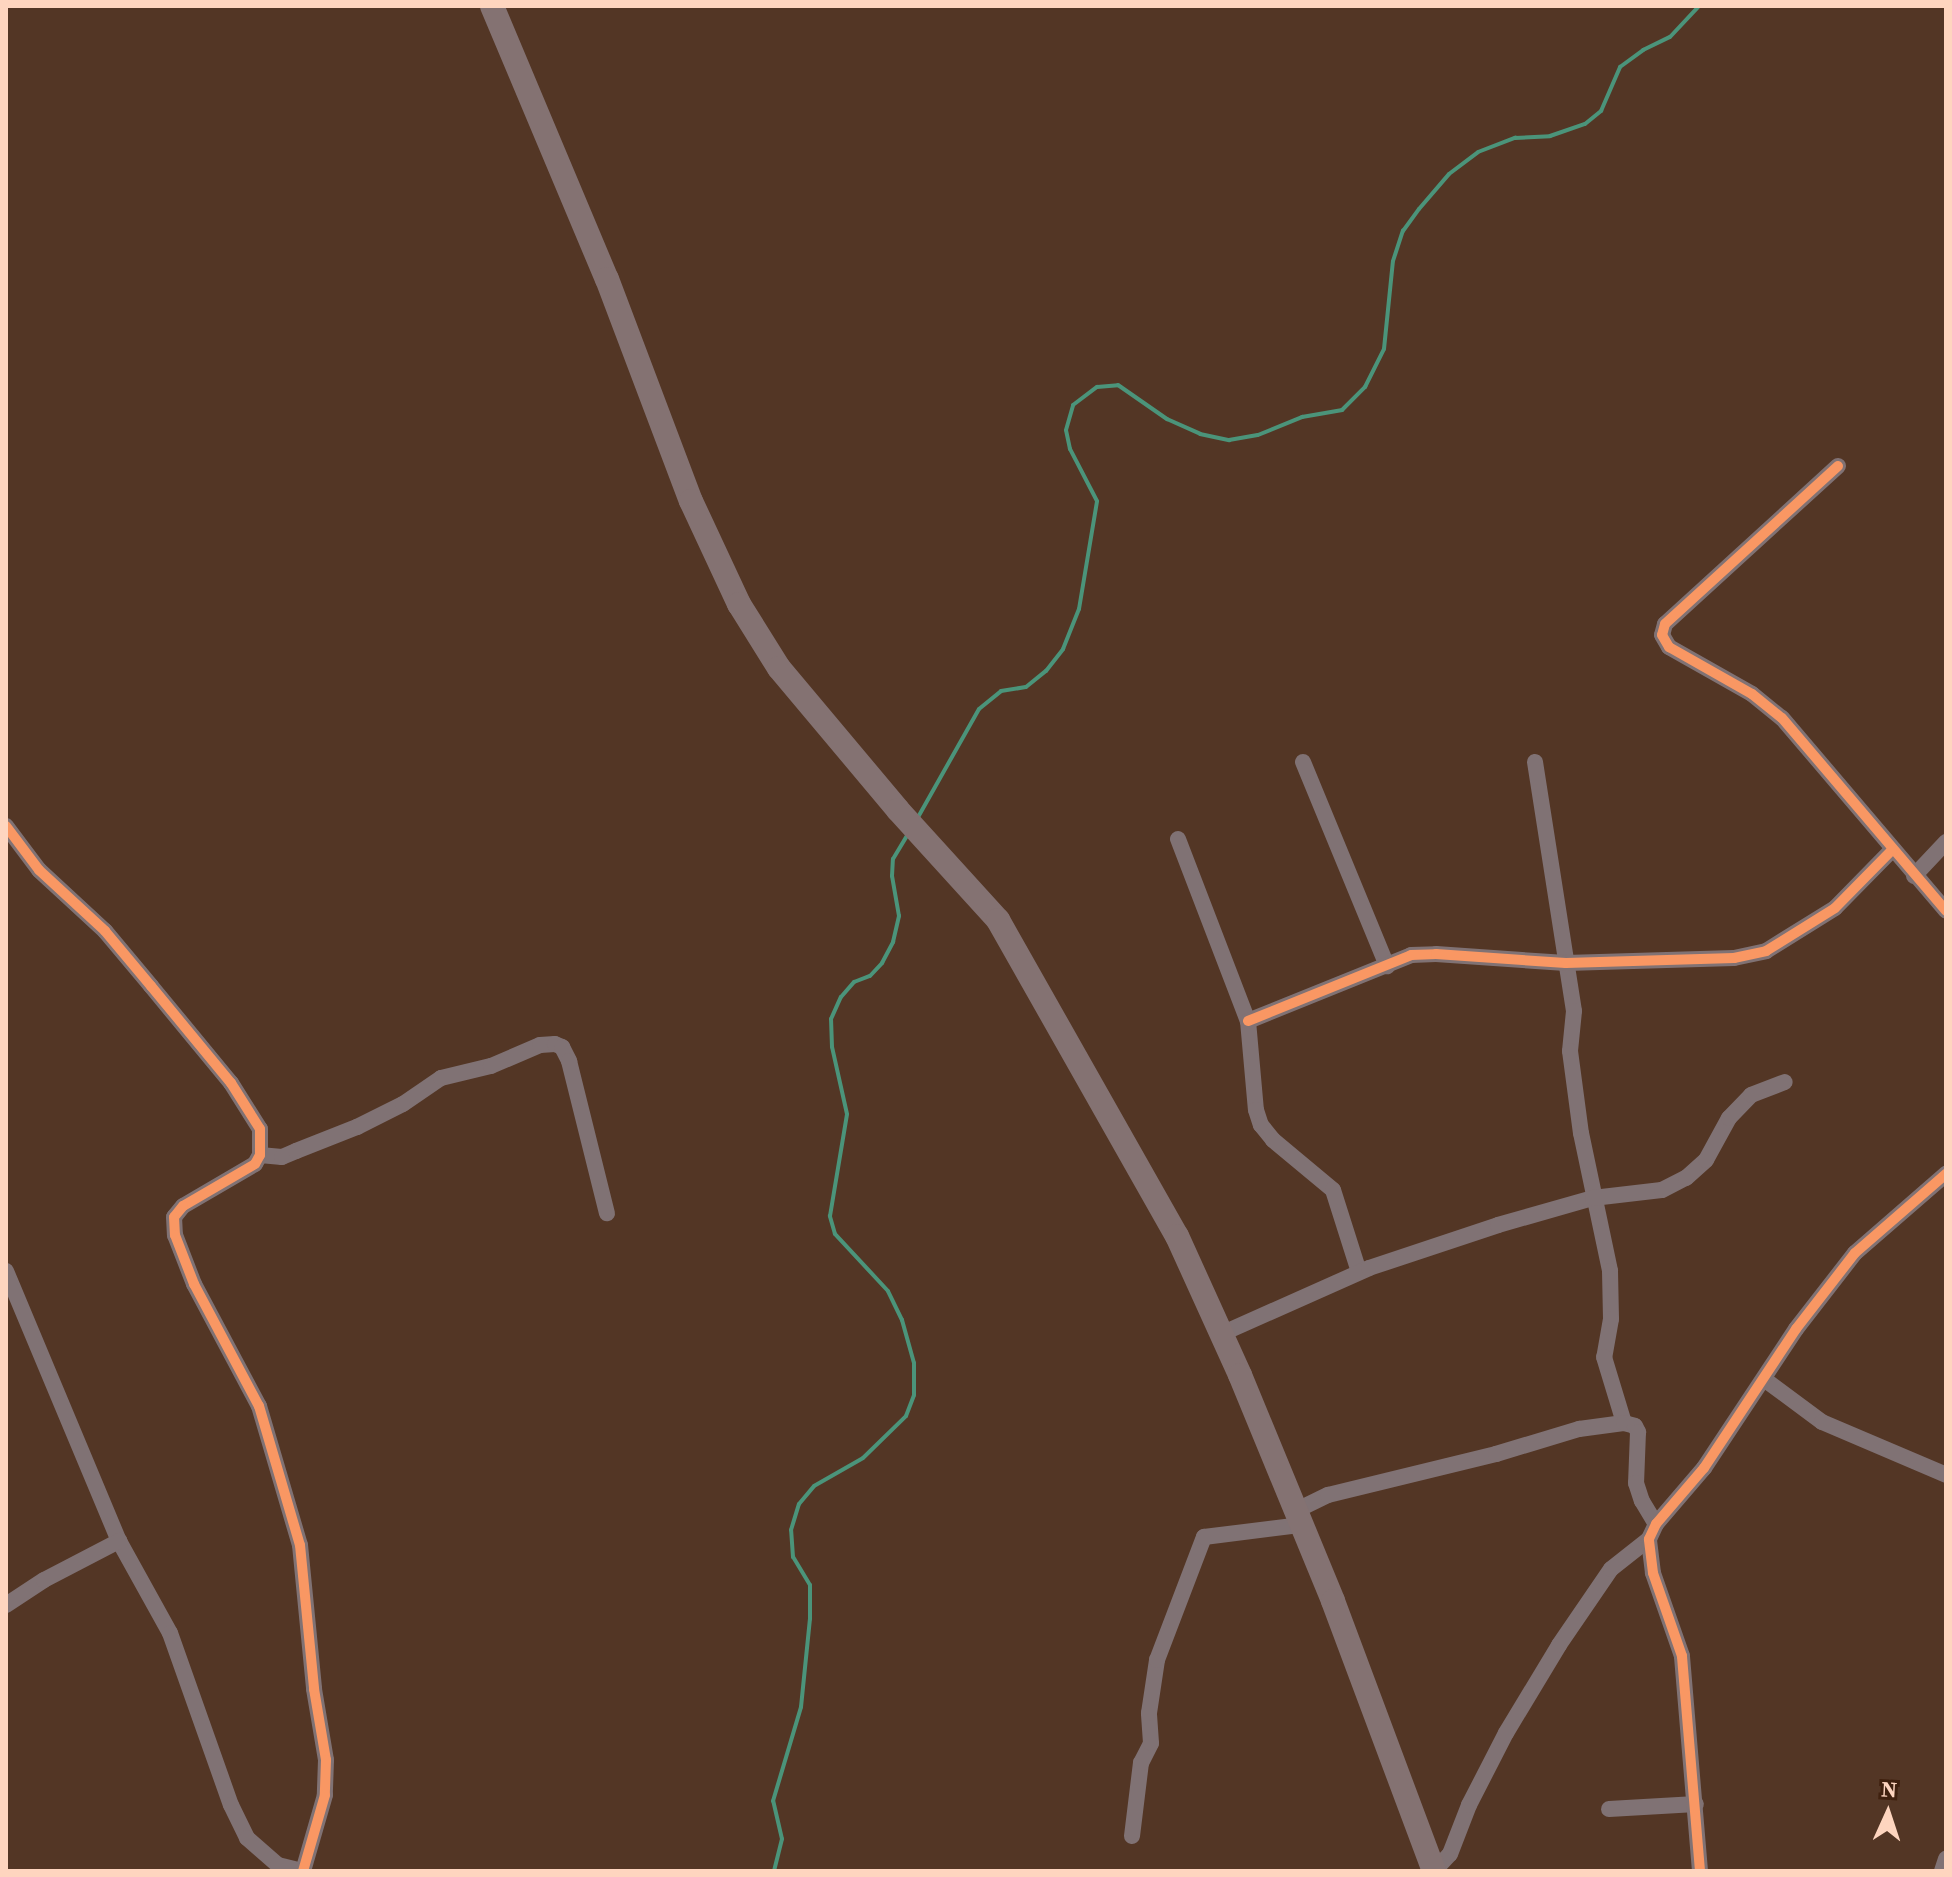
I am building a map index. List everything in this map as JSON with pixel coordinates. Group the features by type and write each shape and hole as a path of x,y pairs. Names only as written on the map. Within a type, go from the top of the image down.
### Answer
{"main road":[{"path":"492,6 607,279 691,501 739,604 779,668 898,810 998,920 1034,978 1177,1236 1298,1518 1434,1871"}],"street":[{"path":"1838,466 1665,624 1662,635 1669,647 1752,694 1782,718 1822,761 1892,850 1946,911"},
{"path":"1303,762 1387,966"},
{"path":"1535,762 1574,1011 1570,1051 1593,1198 1610,1271 1611,1319 1604,1357 1624,1423"},
{"path":"6,826 39,870 105,931 231,1083 260,1129 260,1155 255,1164 183,1206 174,1217 175,1235 194,1284 259,1406 300,1545 314,1689 326,1760 325,1795 302,1871 278,1865 247,1838 231,1805 170,1633 119,1541 6,1271"},
{"path":"1178,839 1248,1021 1256,1110 1261,1125 1273,1140 1333,1190 1359,1272"},
{"path":"1914,876 1946,842"},
{"path":"1248,1021 1411,955 1566,963 1734,958 1766,951 1835,908 1892,850"},
{"path":"260,1155 282,1157 380,1116 441,1078 491,1066 540,1045 555,1044 562,1047 569,1061 607,1213"},
{"path":"1221,1334 1359,1272 1498,1225 1593,1198 1662,1190 1686,1178 1706,1160 1729,1118 1751,1095 1785,1082"},
{"path":"1434,1871 1450,1854 1469,1805 1506,1733 1559,1645 1611,1569 1653,1532 1704,1468 1796,1329 1855,1253 1946,1174"},
{"path":"1764,1379 1822,1422 1946,1475"},
{"path":"1132,1836 1141,1763 1151,1743 1149,1713 1157,1660 1204,1537 1298,1518 1328,1495 1496,1454 1579,1429 1624,1423 1635,1426 1638,1432 1636,1483 1653,1532 1653,1573 1682,1656 1700,1871"},
{"path":"6,1605 44,1580 119,1541"},
{"path":"1609,1809 1696,1804"},
{"path":"1942,1871 1946,1859"}],"waterway":[{"path":"917,819 979,709 1001,691 1026,687 1046,671 1063,649 1079,609 1097,501 1070,449 1066,430 1073,405 1097,387 1118,385 1167,419 1200,434 1229,440 1258,435 1302,417 1342,410 1365,387 1384,349 1393,261 1403,231 1449,174 1478,152 1515,138 1550,136 1585,124 1601,111 1620,67 1643,50 1670,37 1699,6"},
{"path":"774,1871 782,1839 773,1801 801,1707 810,1619 810,1585 793,1557 791,1530 799,1504 814,1486 863,1458 906,1416 914,1395 914,1363 902,1320 888,1291 835,1234 830,1216 847,1114 832,1047 831,1019 841,997 854,982 870,976 882,963 893,942 899,916 892,876 893,859 908,834"}],"cycle path":[{"path":"1838,466 1665,624 1662,635 1669,647 1752,694 1782,718 1946,911"},
{"path":"6,826 39,870 105,931 231,1083 260,1129 260,1155 255,1164 183,1206 174,1217 175,1235 194,1284 259,1406 300,1545 314,1689 326,1760 325,1795 303,1871"},
{"path":"1248,1021 1411,955 1566,963 1734,958 1766,951 1835,908 1892,850"},
{"path":"1700,1871 1682,1656 1653,1573 1649,1539 1656,1524 1704,1468 1796,1329 1855,1253 1946,1174"}]}
